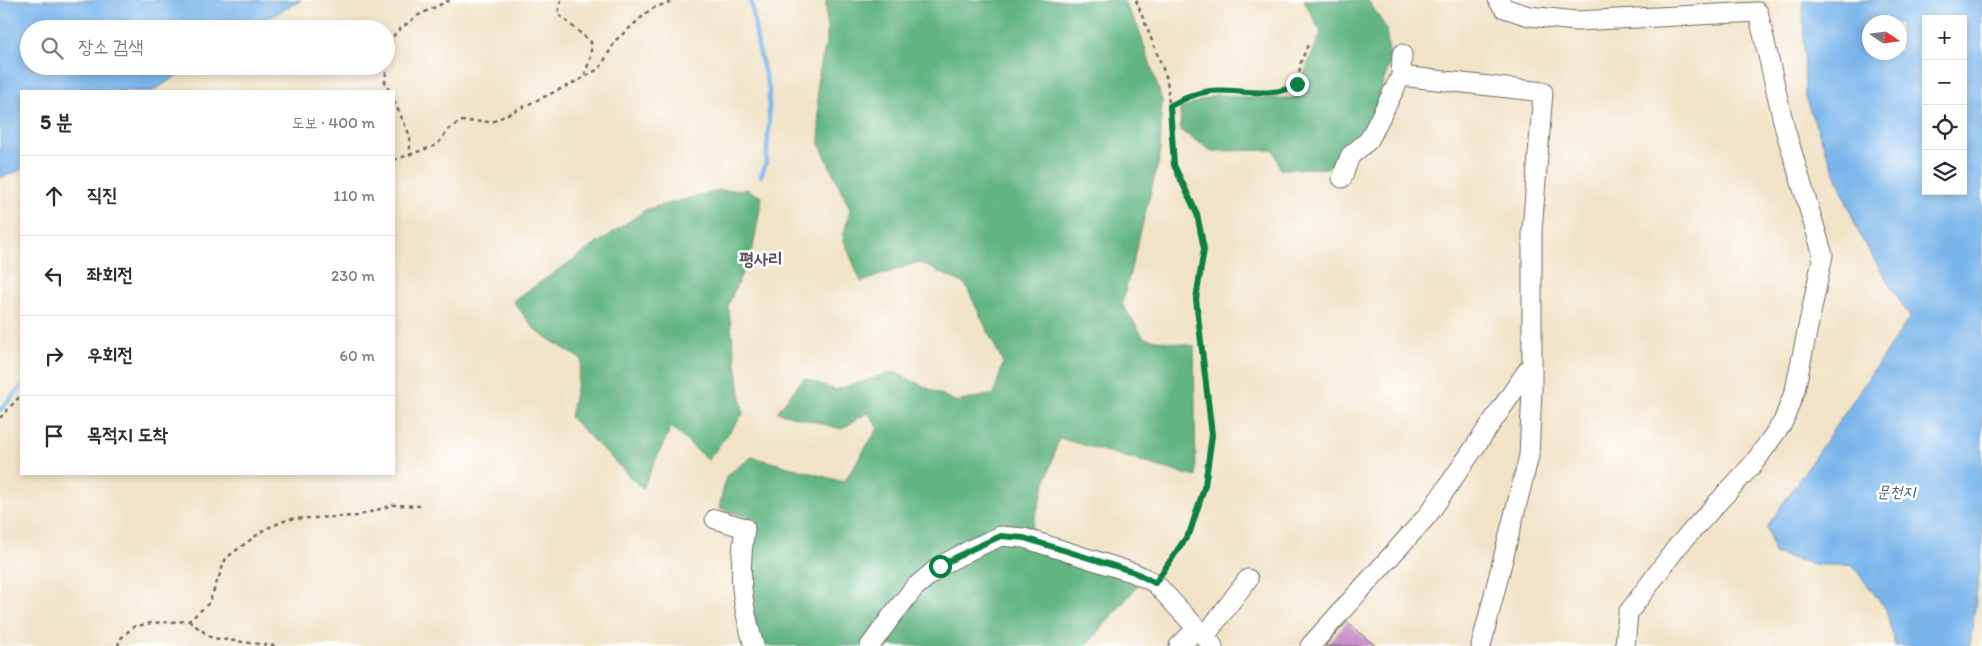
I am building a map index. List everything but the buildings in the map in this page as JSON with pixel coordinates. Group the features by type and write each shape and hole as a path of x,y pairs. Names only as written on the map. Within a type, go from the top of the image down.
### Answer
{"street":[{"path":"1498,0 1504,8 1529,16 1576,21 1758,12 1785,129 1823,254 1796,390 1783,422 1754,463 1677,548 1628,614 1625,646"},
{"path":"1342,178 1350,156 1369,140 1401,76 1402,54"},
{"path":"1401,76 1543,92 1532,231 1532,364 1529,456 1481,646"},
{"path":"1310,646 1428,514 1532,364"},
{"path":"715,519 745,528 740,566 741,594 754,646"},
{"path":"870,646 890,617 914,588 940,566 1001,536 1024,538 1134,572 1155,583 1205,637"},
{"path":"1179,646 1205,637 1248,579"}],"path":[{"path":"395,33 417,16 450,0"},
{"path":"561,0 558,14 590,42 591,56 583,78"},
{"path":"395,160 437,145 448,130 460,121 492,122 583,78 600,68 616,40 651,9 675,0"},
{"path":"1136,0 1167,79 1174,165 1197,214 1204,249 1196,299 1212,435 1205,485 1190,532 1155,583"},
{"path":"1170,106 1189,96 1210,91 1254,92 1288,90 1297,84 1301,62 1309,42"},
{"path":"386,75 385,82 389,90"},
{"path":"395,103 410,136 410,155"},
{"path":"0,418 20,396"},
{"path":"118,646 120,639 132,627 151,623 189,621 209,603 226,558 265,530 290,519 357,516 393,505 424,506"},
{"path":"189,621 212,638 276,646"}],"green space":[{"path":"826,0 1123,0 1138,27 1162,100 1160,156 1122,304 1144,338 1194,346 1196,477 1059,438 1026,547 1140,583 1086,646 762,646 749,602 747,558 758,521 719,508 726,476 752,457 844,482 878,428 868,412 842,429 777,412 804,378 835,390 894,372 957,402 994,394 1003,363 965,284 918,262 861,282 843,238 850,209 820,145 817,83 827,38"},
{"path":"1304,0 1368,0 1386,28 1390,63 1370,121 1327,168 1280,169 1274,150 1212,151 1181,131 1180,109 1217,94 1249,98 1294,98 1321,33"},
{"path":"746,189 762,197 753,248 728,305 743,414 708,460 671,427 642,489 570,417 582,360 536,331 513,301 647,209 717,191"}],"water":[{"path":"0,0 301,0 265,20 20,20 20,75 177,75 155,90 20,90 20,170 0,178"},
{"name":"문천지","path":"1803,0 1982,0 1982,551 1970,646 1895,646 1886,609 1852,565 1817,565 1774,553 1767,527 1910,317 1861,238 1805,98"}],"waterway":[{"path":"751,0 758,46 769,90 766,163 761,176"},
{"path":"0,410 20,388"}],"district":[{"name":"평사리","path":"761,259"}],"route":[{"path":"940,566 1001,536 1024,538 1134,572 1155,583 1190,532 1205,485 1212,435 1196,299 1204,249 1197,214 1174,165 1170,106 1189,96 1210,91 1254,92 1288,90 1297,84"}]}
